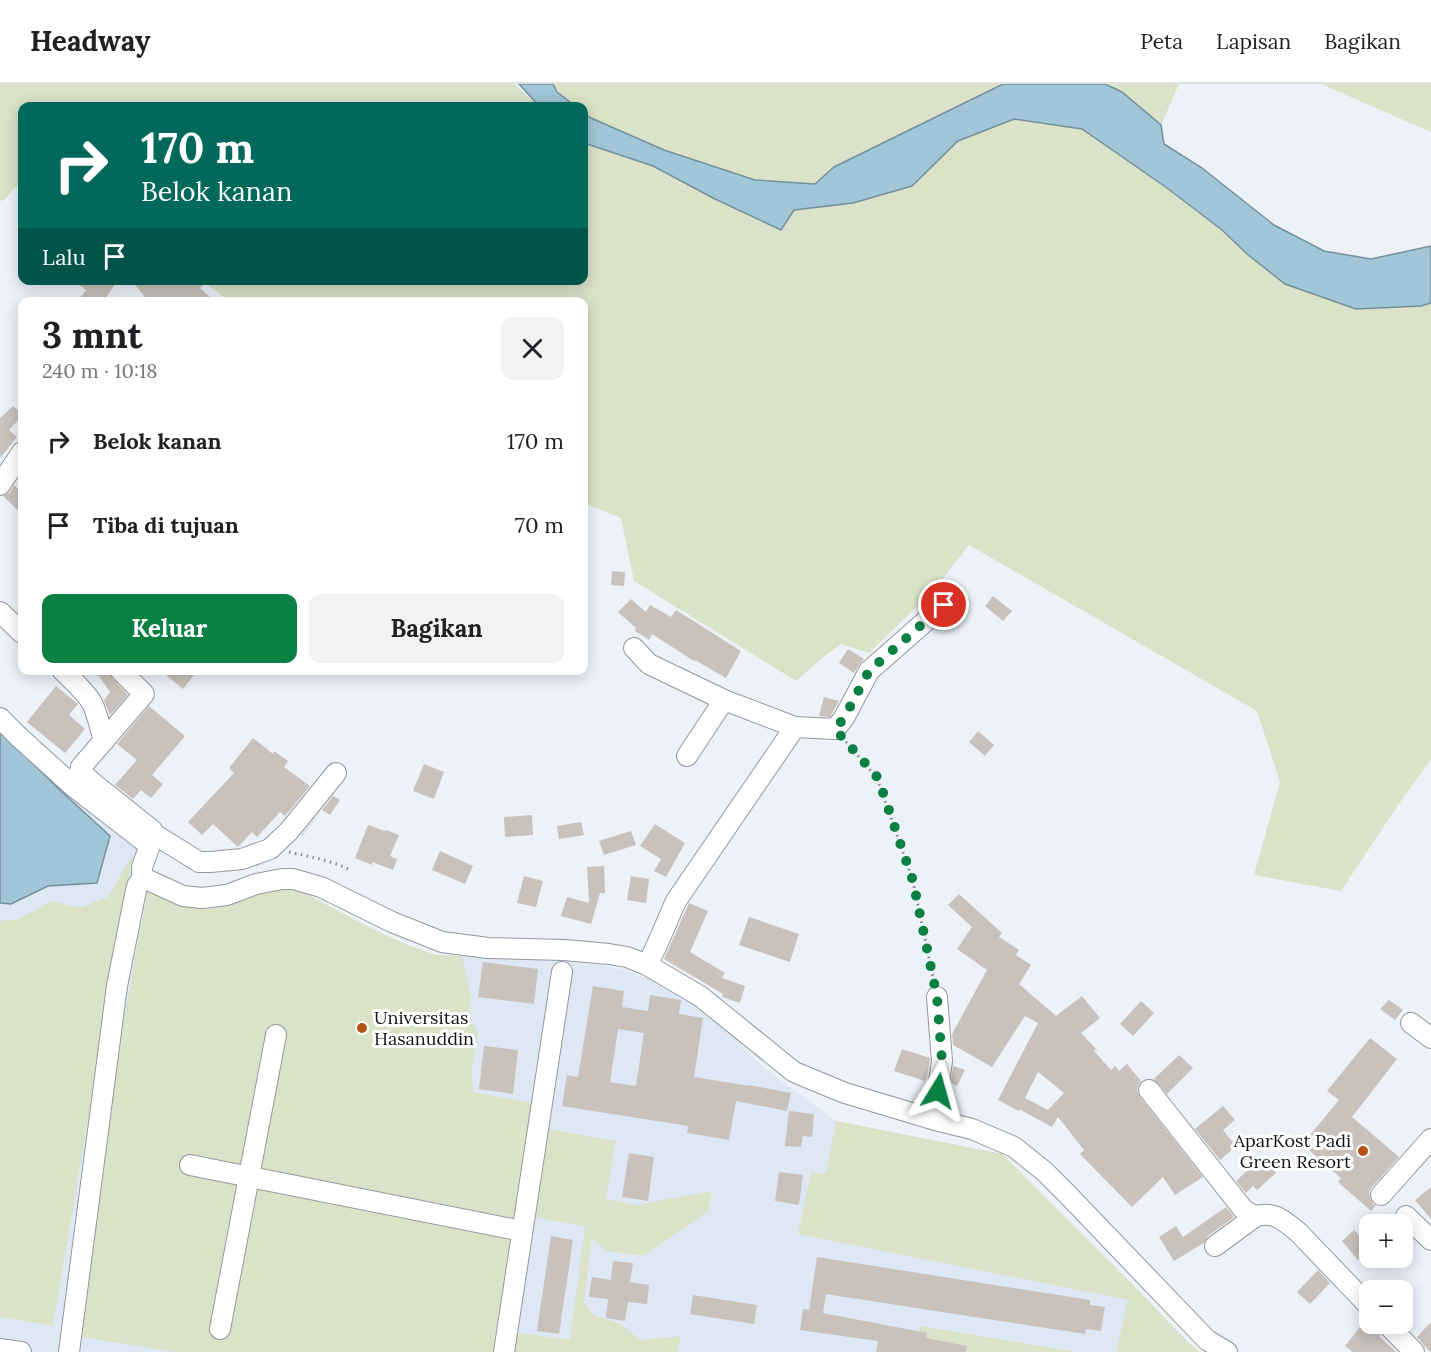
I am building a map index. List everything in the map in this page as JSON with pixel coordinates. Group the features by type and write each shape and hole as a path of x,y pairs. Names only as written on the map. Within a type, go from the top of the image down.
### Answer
{"street":[{"path":"0,485 18,458"},
{"path":"634,648 648,664 724,700 795,727 835,729 844,718 869,671 944,605"},
{"path":"0,612 18,629"},
{"path":"67,675 92,704 104,741"},
{"path":"69,1352 117,986 136,890 152,830 80,771 144,694 125,675"},
{"path":"687,756 724,700"},
{"path":"0,718 146,857 210,862 242,859 270,849 289,831 336,773"},
{"path":"652,956 676,901 795,727"},
{"path":"146,857 148,880 183,896 202,898 227,895 256,884 293,879 321,887 392,922 442,942 488,948 564,950 627,957 652,956 794,1072 845,1093 936,1105 972,1129 1014,1147 1044,1171 1207,1340 1227,1352"},
{"path":"504,1352 562,972"},
{"path":"936,1105 942,1061 937,997"},
{"path":"1411,1023 1431,1038"},
{"path":"220,1329 276,1035"},
{"path":"1149,1090 1243,1209 1256,1216"},
{"path":"1381,1195 1431,1139"},
{"path":"190,1165 522,1231"},
{"path":"1215,1246 1256,1216 1273,1215 1298,1232 1359,1294"},
{"path":"1413,1223 1431,1240"},
{"path":"1397,1334 1414,1352"},
{"path":"0,1349 21,1352"}],"path":[{"path":"835,729 878,778 913,881 937,997"},
{"path":"270,849 336,863 350,870"}],"shaded area":[{"name":"Universitas Hasanuddin","path":"0,709 23,733 145,833 137,849 129,889 147,892 182,906 210,909 227,906 254,895 287,888 312,897 367,927 436,955 580,962 621,969 662,984 713,1016 764,1068 836,1121 1002,1154 1200,1352 0,1352"}],"green space":[{"path":"0,84 514,84 534,102 18,102 18,184 4,200 0,201"},
{"path":"553,84 1005,84 834,167 815,184 756,180 664,150 590,118 588,102 571,102"},
{"path":"1105,84 1179,84 1161,125 1122,92"},
{"path":"1321,84 1431,84 1431,132"},
{"path":"1015,119 1082,129 1167,188 1222,230 1247,254 1285,284 1356,309 1421,306 1431,303 1431,759 1341,891 1254,875 1280,782 1257,711 969,545 933,591 869,653 841,644 796,681 634,581 621,518 588,505 588,297 224,297 207,285 588,285 588,144 653,166 781,230 794,210 853,203 912,186 958,141"},
{"path":"133,853 53,1326 0,1317 0,921 19,919 51,901 81,908 109,896"},
{"path":"287,888 298,890 405,944 436,955 462,956 471,996 470,1017 478,1034 472,1070 473,1092 537,1104 495,1352 175,1352 76,1336 101,1151 147,892 182,906 210,909 227,906 254,895"},
{"path":"836,1121 1002,1154 1200,1352 1116,1352 1128,1300 798,1234 811,1172 826,1174"},
{"path":"548,1129 616,1141 606,1199 636,1205 712,1191 709,1211 644,1256 607,1251 592,1239 584,1303 595,1316 619,1323 642,1340 681,1336 678,1352 511,1352 514,1332 570,1340 585,1226 532,1217"},
{"path":"920,1326 1077,1352 913,1352"}],"water":[{"path":"519,84 553,84 557,92 570,102 535,102"},
{"path":"1003,84 1105,84 1122,92 1161,125 1164,144 1202,168 1274,225 1324,251 1371,259 1431,246 1431,303 1421,306 1356,309 1285,284 1247,254 1222,230 1167,188 1082,129 1014,119 958,141 912,186 853,203 794,210 781,230 653,166 588,144 588,116 664,150 755,180 815,184 834,167"},
{"path":"0,731 110,836 97,883 48,886 11,904 0,903"}],"building":[{"path":"79,285 115,285 106,297 81,297 86,290"},
{"path":"135,285 203,285 200,288 210,297 145,297"},
{"path":"13,406 18,410 18,420 9,430 17,437 0,458 0,418"},
{"path":"14,485 18,489 18,510 3,496 10,492"},
{"path":"612,571 625,572 624,586 611,585"},
{"path":"993,596 1012,611 1003,621 985,606"},
{"path":"631,599 646,612 650,605 671,617 676,610 741,651 726,678 652,634 649,640 635,631 636,628 618,612"},
{"path":"848,649 864,659 854,673 839,663"},
{"path":"98,675 110,675 128,695 110,715 104,700 110,692"},
{"path":"166,675 194,675 183,689"},
{"path":"56,686 78,704 69,715 85,729 65,753 27,722"},
{"path":"824,697 839,701 830,717 819,716"},
{"path":"149,706 185,736 152,775 163,784 151,798 141,790 133,799 115,785 137,760 117,744"},
{"path":"978,731 994,745 985,756 969,742"},
{"path":"253,738 273,754 274,751 288,761 284,767 310,786 285,816 280,812 257,837 252,832 238,847 213,824 202,835 188,822 234,773 229,768"},
{"path":"424,764 444,772 434,799 413,791"},
{"path":"333,796 340,800 330,815 322,810 301,836"},
{"path":"532,815 533,835 505,837 504,817"},
{"path":"581,822 584,835 559,839 557,826"},
{"path":"655,824 685,843 666,877 654,871 661,859 640,846"},
{"path":"368,825 399,835 390,856 397,859 393,870 355,858"},
{"path":"631,831 636,845 604,855 599,841"},
{"path":"440,851 473,866 465,884 432,870"},
{"path":"604,866 605,893 600,893 591,924 561,916 567,897 589,903 587,867"},
{"path":"524,876 543,881 536,907 517,903"},
{"path":"631,876 649,879 646,903 627,900"},
{"path":"959,894 1002,933 999,937 1019,950 1016,955 1031,965 1019,984 1056,1016 1082,996 1100,1018 1081,1033 1111,1070 1115,1066 1119,1071 1127,1064 1141,1081 1137,1091 1140,1097 1203,1177 1175,1195 1163,1177 1132,1207 1080,1154 1084,1150 1058,1117 1052,1127 998,1100 1038,1023 1025,1016 992,1067 953,1045 952,1034 987,970 957,949 972,927 948,905","holes":["1038,1072 1064,1093 1048,1110 1025,1098"]},
{"path":"689,903 708,911 690,952 725,973 722,978 745,986 740,1003 722,997 723,994 664,959"},
{"path":"749,917 799,934 790,962 739,945"},
{"path":"483,962 538,969 534,1004 478,997"},
{"path":"593,986 624,991 622,1007 648,1011 650,995 681,1000 679,1014 703,1018 694,1077 791,1093 787,1111 736,1101 729,1140 687,1133 688,1126 562,1106 567,1075 578,1077","holes":["618,1029 644,1033 636,1086 610,1082"]},
{"path":"1389,1000 1403,1010 1395,1020 1380,1009"},
{"path":"1141,1001 1154,1013 1133,1036 1120,1024"},
{"path":"1370,1038 1397,1059 1352,1117 1399,1157 1369,1192 1373,1204 1376,1205 1371,1211 1338,1182 1341,1178 1309,1150 1316,1142 1309,1136 1339,1100 1327,1091"},
{"path":"484,1046 518,1050 513,1094 479,1089"},
{"path":"902,1049 930,1058 925,1081 894,1071"},
{"path":"1179,1055 1193,1068 1167,1094 1154,1079"},
{"path":"953,1066 965,1070 957,1086 951,1083"},
{"path":"1223,1106 1235,1120 1223,1130 1236,1146 1220,1160 1195,1129"},
{"path":"789,1111 814,1114 812,1137 803,1136 801,1147 785,1146"},
{"path":"629,1153 654,1157 648,1201 622,1197"},
{"path":"1262,1157 1276,1173 1257,1190 1253,1186 1246,1193 1236,1181"},
{"path":"779,1172 803,1175 799,1205 775,1201"},
{"path":"1431,1187 1431,1219 1415,1200"},
{"path":"1226,1207 1234,1217 1208,1236 1204,1243 1174,1261 1159,1237 1176,1226 1183,1237"},
{"path":"1354,1230 1359,1236 1359,1259 1358,1260 1342,1241"},
{"path":"551,1236 573,1240 559,1334 537,1331"},
{"path":"817,1257 1090,1300 1090,1305 1105,1307 1101,1331 1086,1329 1085,1334 826,1294 823,1313 927,1333 926,1338 967,1346 966,1352 876,1352 878,1341 800,1330 803,1309 809,1310"},
{"path":"613,1261 633,1263 630,1282 649,1285 647,1304 628,1302 625,1321 606,1318 608,1299 589,1297 592,1277 611,1280"},
{"path":"1318,1270 1330,1283 1310,1304 1297,1292"},
{"path":"693,1295 757,1305 754,1324 690,1314"},
{"path":"1431,1322 1431,1352 1430,1352 1417,1337"},
{"path":"1359,1328 1359,1334 1380,1334 1379,1336 1396,1352 1353,1352 1345,1346"}],"place":[{"name":"Universitas Hasanuddin","path":"362,1028"},
{"name":"AparKost Padi Green Resort","path":"1363,1151"}],"route":[{"path":"938,1091 942,1061 937,997 913,881 878,778 835,729 844,718 869,671 944,605"}]}
